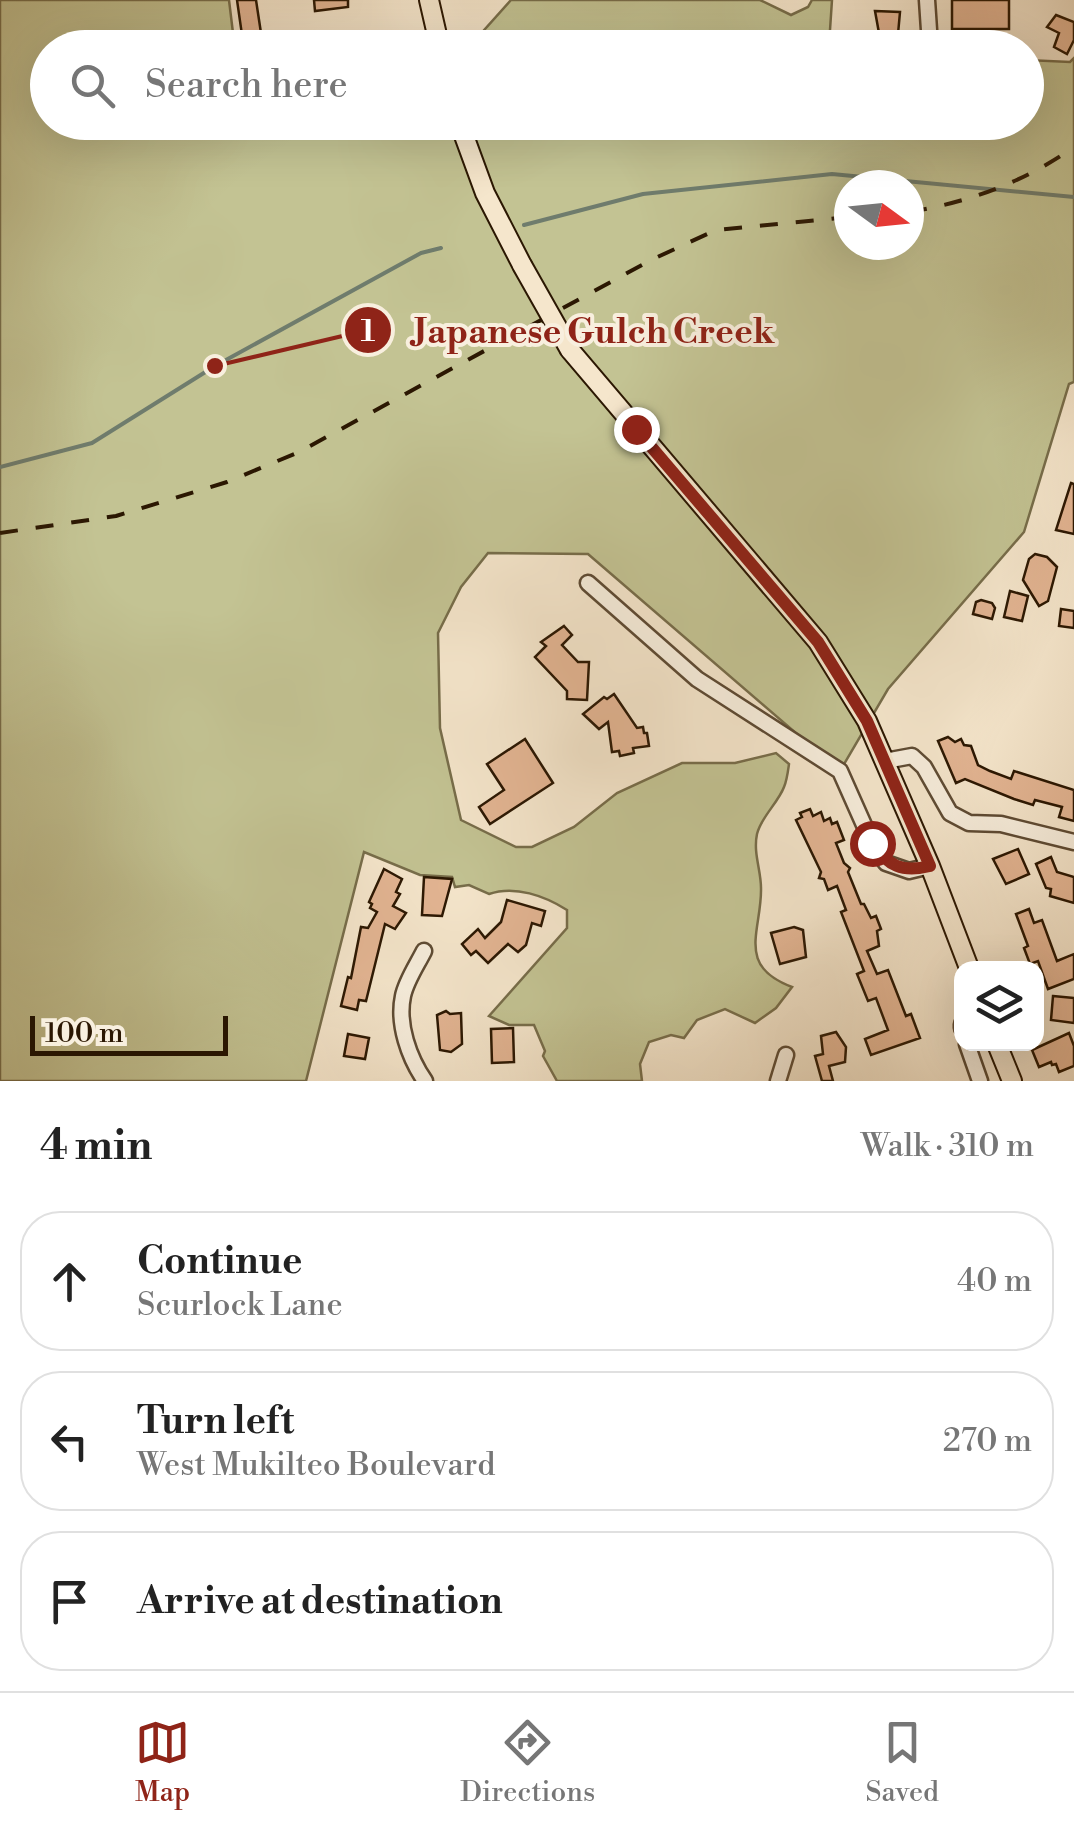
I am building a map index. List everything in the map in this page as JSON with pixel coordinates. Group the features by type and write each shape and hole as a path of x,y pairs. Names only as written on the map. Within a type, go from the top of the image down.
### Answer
{"main road":[{"path":"429,0 436,30"},
{"path":"466,140 485,192 570,350 818,642 867,721 966,961"},
{"path":"1001,1051 1012,1081"}],"street":[{"path":"927,0 929,30"},
{"path":"588,583 697,678 840,771 872,843 886,863 909,871 930,866"},
{"path":"884,761 912,756 924,767 950,812 969,823 1000,824 1074,842"},
{"path":"424,951 403,994 402,1027 416,1068 425,1081"},
{"path":"969,1051 980,1081"},
{"path":"778,1081 786,1055"}],"green space":[{"path":"0,0 229,0 233,30 30,30 30,140 1044,140 1044,61 1070,62 1074,58 1074,382 1069,384 1024,532 888,689 840,771 588,554 488,553 461,587 438,633 440,728 461,820 516,847 532,847 574,827 617,793 682,763 735,763 776,753 789,764 784,787 762,822 756,841 761,888 757,958 763,969 792,987 776,1008 755,1023 725,1009 697,1020 684,1038 671,1035 649,1042 640,1064 642,1081 557,1081 543,1056 545,1051 534,1025 509,1025 489,1016 567,928 567,910 530,893 489,894 469,885 455,887 452,877 420,875 364,852 306,1081 0,1081"},
{"path":"511,0 760,0 791,15 808,7 812,0 832,0 830,30 484,30"}],"building":[{"path":"237,0 256,0 261,30 241,30"},
{"path":"314,0 348,0 348,7 315,11"},
{"path":"952,0 1009,0 1009,29 952,29"},
{"path":"875,11 900,12 898,30 878,30"},
{"path":"1056,15 1074,22 1074,40 1067,54 1054,47 1059,33 1047,27"},
{"path":"1071,483 1074,484 1074,534 1056,530"},
{"path":"1035,554 1047,557 1057,567 1048,601 1039,606 1023,580 1029,559"},
{"path":"1010,591 1028,596 1022,621 1004,617"},
{"path":"981,600 995,608 992,619 973,614 976,602"},
{"path":"1061,609 1074,611 1074,628 1059,626"},
{"path":"564,626 572,635 562,645 578,662 589,662 587,700 567,699 567,691 535,657 546,646 541,642"},
{"path":"614,694 637,728 643,727 649,746 633,748 634,753 620,756 619,751 612,752 608,722 599,729 583,714"},
{"path":"948,737 971,746 978,765 990,771 1011,779 1014,771 1074,790 1074,821 1059,817 1062,807 1035,800 1033,805 965,779 956,783 938,741"},
{"path":"525,739 553,783 490,824 479,807 504,790 487,764"},
{"path":"810,809 813,816 821,812 824,821 830,818 832,824 837,822 844,840 836,843 844,863 850,868 848,872 861,904 871,918 876,916 881,929 877,931 879,946 867,951 877,974 888,970 906,1016 911,1014 920,1038 871,1055 865,1039 888,1030 876,998 868,1001 857,974 864,971 841,912 846,910 837,886 828,890 824,879 819,878 821,872 796,820 802,817 800,813"},
{"path":"1018,849 1029,874 1006,884 993,859"},
{"path":"1051,857 1057,872 1074,877 1074,903 1050,896 1051,889 1046,888 1036,864"},
{"path":"384,869 402,879 393,906 406,913 395,929 385,924 366,1001 359,1000 357,1010 341,1006 361,927 368,928 377,912 369,902"},
{"path":"424,877 452,879 442,916 422,915"},
{"path":"507,900 545,911 541,926 532,923 526,945 518,952 508,944 488,963 476,951 471,955 462,944 478,929 485,938 501,922"},
{"path":"1029,909 1034,923 1042,920 1057,961 1074,954 1074,979 1048,989 1044,961 1029,961 1024,948 1028,946 1016,914"},
{"path":"794,927 803,930 806,957 780,964 771,933"},
{"path":"1053,996 1074,998 1074,1023 1051,1020"},
{"path":"446,1011 461,1013 462,1044 451,1052 440,1050 437,1015"},
{"path":"513,1028 514,1062 492,1063 491,1029"},
{"path":"836,1032 846,1047 845,1062 829,1066 833,1081 822,1081 815,1056 823,1054 821,1036"},
{"path":"1069,1033 1074,1066 1059,1072 1051,1062 1039,1067 1032,1051 1044,1051 1044,1044"},
{"path":"348,1034 369,1038 365,1059 344,1056"}],"waterway":[{"path":"524,225 643,194 832,174 1074,197"},
{"path":"0,467 92,443 215,366 421,253 441,248"}],"railway":[{"path":"924,209 996,189 1036,171 1074,147"},
{"path":"0,533 116,516 227,482 299,452 651,260 716,230 834,218"}],"place":[{"name":"Japanese Gulch Creek","path":"215,366"}],"route":[{"path":"636,429 818,642 867,721 930,866 909,871 886,863 872,843"}]}
